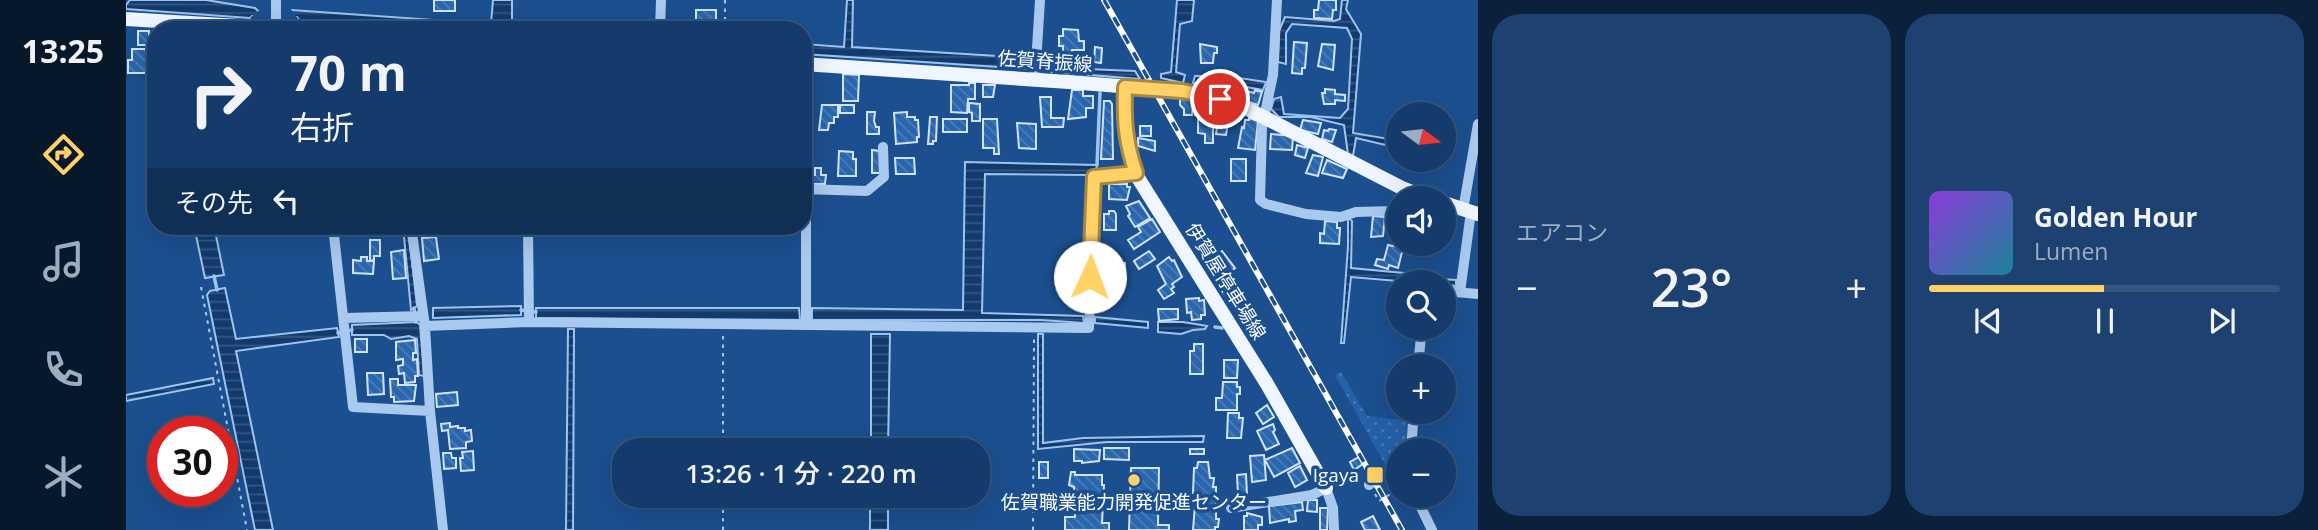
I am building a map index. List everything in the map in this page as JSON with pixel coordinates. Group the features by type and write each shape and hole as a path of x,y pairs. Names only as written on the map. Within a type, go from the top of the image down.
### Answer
{"main road":[{"path":"126,19 272,18"},
{"name":"佐賀脊振線","path":"812,65 1182,91 1236,103 1386,187"},
{"name":"伊賀屋停車場線","path":"1125,87 1126,145 1136,173 1268,384 1326,488"}],"street":[{"path":"661,21 662,0"},
{"path":"1035,80 1040,0"},
{"path":"1277,0 1273,75 1264,117 1259,174 1260,200 1306,214 1341,217 1356,212 1386,211"},
{"path":"1461,286 1471,212 1473,150 1478,124"},
{"path":"812,189 867,191 884,177 883,147"},
{"path":"345,322 411,316 424,321 529,315 570,322 1088,328 1094,177 1136,173"},
{"path":"333,235 353,407 430,411"},
{"path":"412,235 424,321 430,411 443,530"},
{"path":"528,235 529,315"},
{"path":"805,235 806,325"},
{"path":"1456,287 1461,286 1478,294"},
{"path":"1231,508 1312,495 1326,488 1333,508 1334,530"},
{"path":"1421,508 1432,530"}],"path":[{"path":"725,0 725,21"},
{"path":"201,286 247,530"},
{"path":"723,324 723,438"},
{"path":"1033,530 1034,327"},
{"path":"1371,484 1379,500 1386,496"},
{"path":"723,508 723,530"}],"shaded area":[{"path":"130,0 206,0 255,8 258,11 291,10 448,21 250,18 126,9"},
{"path":"493,0 512,0 512,21 491,21"},
{"path":"847,0 853,0 852,47 1032,58 1031,69 812,55 812,45 844,47"},
{"path":"1177,0 1194,0 1192,21 1180,24 1176,72 1185,75 1183,83 1161,78 1161,74 1171,72"},
{"path":"1342,0 1348,0 1346,9 1361,34 1353,133 1386,138 1386,145 1356,138 1353,156 1348,154 1344,125 1311,117 1279,117 1271,109 1274,99 1281,97 1284,114 1340,118 1348,109 1352,39 1347,28 1292,24 1286,33 1286,64 1278,62 1279,31 1285,17 1334,21 1340,19"},
{"path":"1056,63 1086,69 1135,71 1140,79 1041,71 1041,64"},
{"path":"1195,76 1226,76 1266,82 1263,90 1224,83 1193,83"},
{"path":"965,162 1097,165 1096,170 1089,171 1088,175 985,174 982,313 1083,316 1084,323 1041,320 812,320 812,308 963,310"},
{"path":"1348,218 1352,221 1351,268 1386,271 1386,280 1351,277 1344,343 1341,343"},
{"path":"196,235 216,235 224,275 205,278"},
{"path":"404,235 409,235 417,306 411,310"},
{"path":"225,288 236,339 337,328 339,337 236,351 273,530 255,530 238,447 238,416 232,416 207,295 210,291"},
{"path":"521,306 521,315 433,318 433,308"},
{"path":"536,308 799,308 800,320 536,318"},
{"path":"1095,317 1148,322 1148,328 1095,323"},
{"path":"417,322 420,325 424,376 419,375 417,339 409,336 391,339 384,335 352,335 352,325"},
{"path":"1158,322 1207,326 1205,329 1181,334 1158,332"},
{"path":"568,329 574,329 573,530 566,530"},
{"path":"871,334 890,334 888,438 871,438"},
{"path":"1038,334 1043,334 1043,443 1083,438 1204,436 1203,442 1107,442 1038,449"},
{"path":"1341,372 1367,416 1386,418 1386,424 1411,424 1409,438 1386,438 1386,466 1335,375"},
{"path":"213,378 214,384 126,401 126,395"},
{"path":"870,508 888,508 888,530 870,530"}],"pier":[{"path":"262,8 290,8 299,20 250,18"}],"building":[{"path":"434,0 455,0 455,11 434,11"},
{"path":"1319,0 1336,0 1332,19 1314,18 1314,10 1318,10"},
{"path":"696,10 716,10 716,21 696,21"},
{"path":"1063,29 1078,30 1079,41 1084,41 1084,50 1072,50 1072,54 1063,54 1063,46 1059,46 1059,36 1063,36"},
{"path":"138,31 147,31 147,45 138,45"},
{"path":"1294,42 1307,43 1302,74 1292,73"},
{"path":"1200,44 1217,47 1213,63 1201,63"},
{"path":"1322,44 1335,45 1333,70 1318,66"},
{"path":"1095,47 1102,48 1101,63 1094,62"},
{"path":"132,49 146,49 146,73 128,73 128,60 132,60"},
{"path":"843,74 859,75 858,101 843,101"},
{"path":"975,83 975,99 968,99 967,113 951,112 951,85"},
{"path":"983,85 995,85 993,97 983,97"},
{"path":"1325,89 1345,95 1345,101 1335,100 1335,104 1324,104 1322,93 1325,93"},
{"path":"1072,90 1083,90 1083,96 1093,96 1093,108 1086,108 1086,117 1068,119"},
{"path":"1242,90 1262,92 1258,105 1243,100"},
{"path":"1040,97 1051,97 1051,118 1064,118 1063,127 1042,127"},
{"path":"1180,98 1194,98 1192,115 1184,115"},
{"path":"1104,101 1110,101 1112,104 1113,159 1101,159"},
{"path":"1195,101 1208,101 1209,115 1195,115"},
{"path":"969,103 980,104 980,121 972,121"},
{"path":"1220,104 1242,112 1239,121 1216,115"},
{"path":"822,105 838,105 838,117 834,117 834,123 829,123 828,130 819,130"},
{"path":"840,105 854,105 854,113 840,113"},
{"path":"867,112 875,112 874,121 876,127 879,127 879,134 867,134"},
{"path":"907,112 907,117 915,117 915,120 918,120 919,137 917,142 896,144 894,113"},
{"path":"930,117 937,117 936,141 933,141 933,144 928,144"},
{"path":"1249,118 1258,121 1255,150 1238,148 1242,127 1244,128 1245,120"},
{"path":"943,119 967,119 967,132 943,132"},
{"path":"983,119 997,119 999,154 994,154 994,148 983,148"},
{"path":"1198,119 1213,119 1213,143 1205,143 1205,134 1198,133"},
{"path":"1303,120 1321,123 1318,134 1300,130"},
{"path":"1218,121 1228,122 1226,135 1216,134"},
{"path":"1017,123 1036,124 1036,149 1019,148"},
{"path":"1140,126 1151,126 1151,136 1140,136"},
{"path":"1324,130 1336,130 1332,142 1322,139"},
{"path":"1271,134 1293,136 1292,150 1270,149"},
{"path":"1138,138 1155,141 1155,151 1138,146"},
{"path":"1297,145 1308,148 1305,158 1295,155"},
{"path":"872,150 880,151 880,173 872,173"},
{"path":"839,151 853,152 853,159 856,159 856,176 838,176"},
{"path":"1313,155 1323,157 1318,176 1306,173"},
{"path":"895,158 914,158 915,174 896,174"},
{"path":"1231,159 1246,159 1246,181 1231,181"},
{"path":"1327,160 1347,169 1343,178 1322,173"},
{"path":"815,168 821,168 821,175 826,175 825,184 812,184 812,175 815,175"},
{"path":"1109,184 1127,184 1127,187 1130,187 1127,200 1109,199"},
{"path":"1139,201 1150,218 1135,227 1128,216 1130,214 1126,206"},
{"path":"1109,211 1116,214 1116,230 1104,230 1104,214 1109,214"},
{"path":"1373,216 1385,217 1383,236 1371,237"},
{"path":"1152,219 1160,232 1134,249 1128,240 1141,232 1138,227"},
{"path":"1325,221 1337,222 1337,228 1340,228 1339,244 1320,243 1320,233 1324,234"},
{"path":"436,237 439,259 424,261 422,238"},
{"path":"370,240 380,240 380,256 374,256 374,260 370,261"},
{"path":"404,250 406,278 393,279 391,252"},
{"path":"1149,251 1155,259 1139,269 1134,261"},
{"path":"1222,251 1235,268 1222,278 1210,258"},
{"path":"1386,252 1386,256 1401,256 1398,268 1389,265 1388,269 1375,265 1377,259 1384,260"},
{"path":"361,257 374,261 373,274 353,273 353,260 361,261"},
{"path":"1169,257 1174,260 1182,277 1172,284 1174,293 1164,299 1158,290 1166,284 1157,266"},
{"path":"1104,262 1125,263 1121,283 1104,282"},
{"path":"1230,279 1236,288 1225,295 1219,287"},
{"path":"1096,285 1106,285 1106,303 1096,303"},
{"path":"1199,298 1199,301 1204,300 1205,315 1201,315 1201,319 1192,320 1191,312 1187,313 1186,299"},
{"path":"1158,309 1178,309 1178,319 1159,321"},
{"path":"355,339 367,339 367,352 355,352"},
{"path":"415,340 416,353 413,353 413,360 417,359 418,376 415,376 415,382 405,383 404,373 399,374 398,366 403,365 403,359 396,360 396,342"},
{"path":"1194,344 1203,344 1203,374 1190,374 1190,351 1194,351"},
{"path":"1224,360 1238,360 1237,378 1224,378"},
{"path":"367,373 383,373 384,394 368,395"},
{"path":"390,379 398,379 398,385 416,385 414,401 394,402"},
{"path":"1223,382 1237,382 1237,387 1240,387 1237,410 1216,410 1216,398 1222,398"},
{"path":"457,392 458,405 437,407 436,394"},
{"path":"1267,405 1274,417 1263,424 1256,413"},
{"path":"1228,413 1239,413 1239,418 1243,418 1241,438 1227,438"},
{"path":"450,423 450,427 458,426 465,428 465,431 471,430 472,441 466,442 466,448 450,449 448,430 442,431 441,424"},
{"path":"1273,424 1273,432 1279,444 1266,450 1257,431"},
{"path":"1104,448 1129,448 1129,460 1104,459"},
{"path":"1292,448 1300,463 1274,477 1265,460"},
{"path":"1074,449 1100,450 1099,461 1074,461"},
{"path":"1190,449 1204,449 1204,454 1190,454"},
{"path":"473,451 474,470 461,471 462,452"},
{"path":"443,453 451,453 452,458 456,458 456,468 444,469"},
{"path":"1264,455 1266,480 1252,482 1250,456"},
{"path":"1359,457 1363,464 1354,470 1350,462"},
{"path":"1039,462 1048,462 1048,478 1039,478"},
{"path":"1198,462 1208,462 1210,478 1214,478 1216,519 1219,519 1215,530 1193,530 1196,493 1193,493 1194,468 1197,468"},
{"path":"1300,466 1307,480 1295,487 1288,473"},
{"path":"1131,468 1159,468 1158,525 1169,525 1169,530 1129,530"},
{"path":"1071,472 1075,472 1075,475 1102,475 1102,523 1109,523 1109,530 1065,530 1065,517 1075,517 1074,487 1069,485"},
{"path":"1246,474 1247,495 1238,496 1237,475"},
{"path":"1308,500 1317,500 1317,512 1307,511"},
{"path":"1302,502 1303,510 1295,511 1296,521 1289,522 1289,519 1270,523 1269,506"},
{"path":"1320,508 1328,508 1327,530 1320,530"},
{"path":"1247,513 1262,517 1262,525 1258,525 1258,530 1244,530 1244,516 1247,516"},
{"path":"1373,516 1380,530 1365,530 1361,522"}],"waterway":[{"path":"1097,165 1100,93"},
{"path":"214,276 217,290"},
{"path":"414,308 416,322"},
{"path":"521,310 536,312"},
{"path":"1215,327 1222,328"},
{"path":"338,333 352,330"}],"railway":[{"path":"1104,0 1402,530"}],"place":[{"name":"Igaya","path":"1375,475"},
{"name":"佐賀職業能力開発促進センター","path":"1134,480"}],"route":[{"path":"1090,277 1094,177 1136,173 1126,145 1125,87 1182,91 1220,99"}]}
